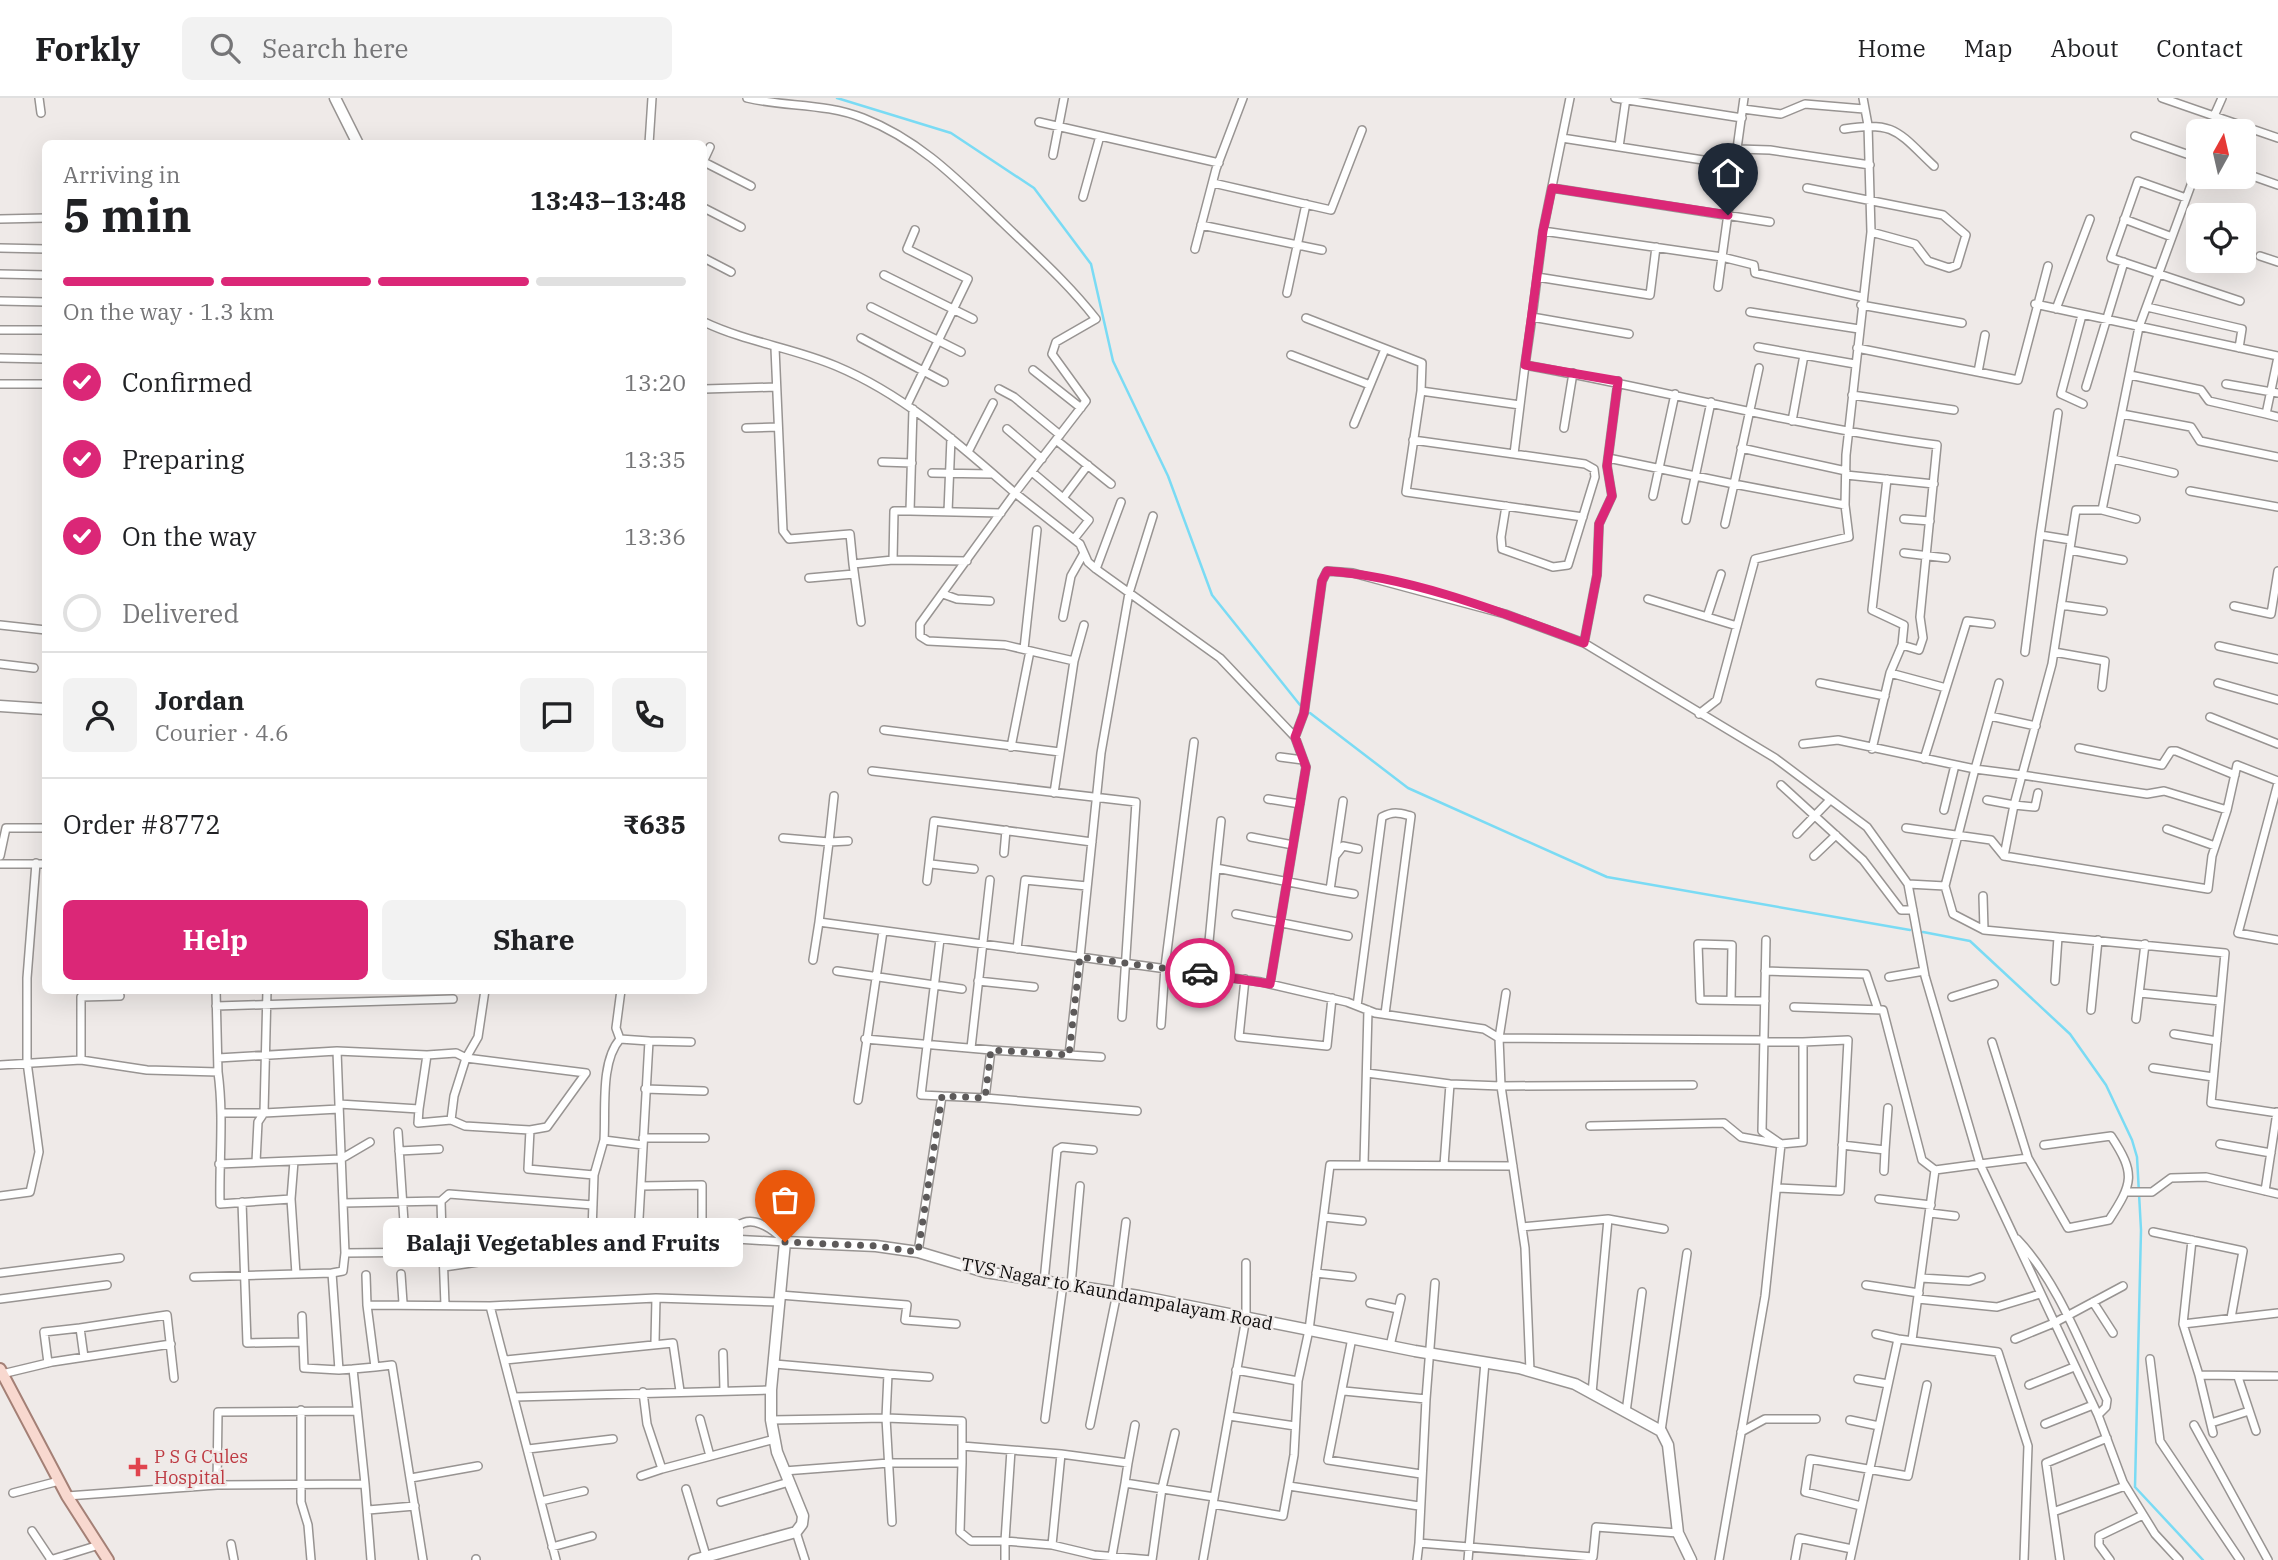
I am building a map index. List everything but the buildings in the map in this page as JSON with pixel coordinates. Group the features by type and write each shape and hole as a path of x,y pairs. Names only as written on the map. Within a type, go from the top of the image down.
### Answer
{"main road":[{"path":"1,1372 67,1496 108,1560"}],"street":[{"path":"39,98 41,113"},
{"path":"335,98 356,140"},
{"path":"649,140 652,98"},
{"path":"747,98 838,110 861,117 925,150 1074,290 1096,319 1056,342 1052,354 1086,401 920,624 920,636 928,641 1005,645 1074,661"},
{"path":"1053,155 1064,98"},
{"path":"1195,248 1219,163 1243,98"},
{"path":"1514,454 1543,231 1570,98"},
{"path":"1615,98 1742,118"},
{"path":"1718,287 1744,98"},
{"path":"1699,714 1717,700 1755,559 1849,537 1845,505 1848,433 1871,232 1868,125 1863,98"},
{"path":"2162,98 2278,138"},
{"path":"2213,119 2222,98"},
{"path":"1619,147 1626,99"},
{"path":"1743,109 1781,114 1805,101 1864,108"},
{"path":"1039,122 1219,163"},
{"path":"1844,129 1868,125 1894,128 1934,166"},
{"path":"1213,183 1331,209 1362,130"},
{"path":"2135,135 2186,154"},
{"path":"1083,197 1100,136"},
{"path":"1562,138 1735,165"},
{"path":"707,154 710,147"},
{"path":"1738,149 1770,150 1870,165"},
{"path":"707,163 751,186"},
{"path":"2256,177 2278,185"},
{"path":"2186,198 2138,181 2111,258 2240,301"},
{"path":"1552,188 1770,222"},
{"path":"1807,188 1871,198 1943,215 1966,234 1957,265 1949,268 1928,261 1915,244 1871,232"},
{"path":"2102,510 2139,327 2189,189"},
{"path":"1287,293 1306,204"},
{"path":"707,210 740,227"},
{"path":"0,219 42,218"},
{"path":"2056,309 2090,219"},
{"path":"2124,219 2172,237"},
{"path":"1202,225 1322,250"},
{"path":"910,511 910,407 923,371 968,279 906,249 915,230"},
{"path":"1543,231 1722,257 1754,265 1755,273 1962,323"},
{"path":"1537,277 1650,295 1656,247"},
{"path":"0,248 42,249"},
{"path":"2260,256 2278,262"},
{"path":"707,260 732,272"},
{"path":"2086,387 2124,262"},
{"path":"1857,348 2018,380 2035,304 2048,266"},
{"path":"0,274 42,275"},
{"path":"884,275 973,319"},
{"path":"0,301 42,302"},
{"path":"2035,304 2278,356 2274,393 2266,414"},
{"path":"871,307 961,352"},
{"path":"2147,307 2242,330 2239,348"},
{"path":"1750,312 1859,329"},
{"path":"2082,315 2062,394 2079,405 2083,404"},
{"path":"1532,317 1629,334"},
{"path":"1306,318 1423,363 1406,492 1583,517"},
{"path":"707,323 775,348 834,365 910,407 1074,539 1096,569 1220,658 1295,737 1306,767 1270,984"},
{"path":"0,330 42,330"},
{"path":"1978,372 1985,335"},
{"path":"861,338 944,382"},
{"path":"1758,347 1855,364"},
{"path":"775,348 783,531 789,538 850,534 861,622"},
{"path":"1354,424 1385,349"},
{"path":"1291,355 1370,385"},
{"path":"1792,421 1804,355"},
{"path":"0,358 42,359"},
{"path":"1525,365 1618,381 1848,433 1937,446 1920,617 1923,638 1919,650 1902,645"},
{"path":"1725,524 1759,368"},
{"path":"1033,370 1081,408"},
{"path":"1564,428 1573,373"},
{"path":"2130,375 2201,390 2209,401 2278,417"},
{"path":"1584,643 1597,575 1599,524 1612,496 1608,458 1618,381"},
{"path":"0,384 42,384"},
{"path":"2226,384 2274,393"},
{"path":"707,388 776,387"},
{"path":"999,389 1014,397 1111,484"},
{"path":"1421,391 1520,405"},
{"path":"1653,496 1675,394"},
{"path":"1852,395 1954,410"},
{"path":"1686,520 1710,402"},
{"path":"968,452 993,403"},
{"path":"2025,652 2058,413"},
{"path":"2122,414 2191,427 2200,441 2278,457"},
{"path":"746,428 778,427"},
{"path":"1007,429 1042,459"},
{"path":"948,512 951,438"},
{"path":"1413,440 1585,464 1594,469 1595,477 1568,565 1552,567 1502,549 1501,537 1506,506"},
{"path":"1741,448 1846,473 1934,484"},
{"path":"1608,458 1695,478 1845,505"},
{"path":"2113,459 2174,473"},
{"path":"882,462 912,463"},
{"path":"1063,498 1088,465"},
{"path":"1032,472 1089,520 1074,539"},
{"path":"932,473 993,474"},
{"path":"1872,749 1890,673 1902,645 1904,625 1872,610 1887,479"},
{"path":"2190,491 2278,507"},
{"path":"1096,569 1121,502"},
{"path":"2004,856 2014,805 2054,652 2076,510 2102,510 2136,519"},
{"path":"893,560 894,511 1002,513"},
{"path":"1069,1055 1097,798 1129,593 1153,516"},
{"path":"1904,519 1930,521"},
{"path":"1011,747 1027,650 1037,530"},
{"path":"2040,535 2071,540"},
{"path":"2070,550 2123,560"},
{"path":"1063,617 1071,576 1084,553"},
{"path":"1904,553 1946,558"},
{"path":"853,564 893,560 967,561"},
{"path":"1295,737 1304,713 1322,581 1327,571 1353,573 1451,597 1584,643 1775,758 1867,827 1908,884 1924,971 1980,1164 2094,1405 2125,1486 2155,1534 2179,1560"},
{"path":"2234,606 2271,614 2278,571"},
{"path":"809,578 855,574"},
{"path":"1707,617 1721,574"},
{"path":"943,594 957,599 990,601"},
{"path":"1648,598 1737,626"},
{"path":"2061,604 2103,611"},
{"path":"1924,759 1967,621 1991,624"},
{"path":"0,625 42,630"},
{"path":"1054,793 1074,661 1084,625"},
{"path":"2219,646 2278,659"},
{"path":"2054,652 2105,661 2102,687"},
{"path":"0,664 34,668"},
{"path":"1890,673 1946,688"},
{"path":"1820,683 1885,696"},
{"path":"1999,683 1945,886 1953,914 1984,930 2225,953 2211,1103 2277,1112 2265,1191"},
{"path":"2218,683 2278,700"},
{"path":"0,706 42,709"},
{"path":"1990,716 2036,726"},
{"path":"2210,717 2278,744"},
{"path":"884,730 1060,752"},
{"path":"1803,744 1838,740 1975,769 2147,794 2164,791 2227,810"},
{"path":"1161,1025 1165,967 1194,742"},
{"path":"2079,748 2162,765 2171,751 2176,751 2235,775"},
{"path":"1280,757 1303,760"},
{"path":"1944,810 1955,765"},
{"path":"1906,828 1991,840 2004,856 2208,889 2215,846 2227,810 2237,765 2278,782 2238,933 2278,940"},
{"path":"872,771 1136,802 1122,1017"},
{"path":"1782,785 1863,860 1901,910 1913,910"},
{"path":"1987,800 2035,807 2038,793"},
{"path":"813,960 834,796"},
{"path":"1268,799 1300,804"},
{"path":"1797,834 1830,800"},
{"path":"1330,890 1343,801"},
{"path":"1357,1006 1382,817 1393,812 1400,813 1411,816 1385,1014"},
{"path":"927,881 934,821 1092,842"},
{"path":"1206,974 1221,821"},
{"path":"0,856 3,828 42,828"},
{"path":"2167,829 2215,846"},
{"path":"1004,853 1006,830"},
{"path":"1814,856 1836,835"},
{"path":"1251,837 1293,845"},
{"path":"783,838 848,841"},
{"path":"1335,855 1343,846 1358,849"},
{"path":"0,1196 30,1192 31,1175 36,1171 38,1152 27,1062 27,978 36,863"},
{"path":"0,864 42,864"},
{"path":"930,864 974,869"},
{"path":"1216,868 1354,894"},
{"path":"971,1048 990,880"},
{"path":"1017,949 1025,880 1087,886"},
{"path":"1908,884 1945,886"},
{"path":"1983,896 1984,930"},
{"path":"1236,914 1348,936"},
{"path":"819,922 1245,979 1332,998 1357,1006 1370,1014 1483,1029 1499,1038 1803,1042 1848,1040 1840,1191 1777,1188"},
{"path":"858,1100 883,931"},
{"path":"2055,981 2058,937"},
{"path":"940,939 921,1095 1137,1111"},
{"path":"1766,940 1762,1132 1782,1144"},
{"path":"2091,1010 2098,940"},
{"path":"1731,1000 1732,945 1698,944 1700,1000 1765,1001"},
{"path":"2136,1019 2145,944"},
{"path":"837,971 962,989"},
{"path":"1765,971 1866,974 1878,1010"},
{"path":"1889,977 1924,971"},
{"path":"1245,979 1239,1037 1327,1046 1332,998"},
{"path":"978,981 1034,987"},
{"path":"1952,997 1994,984"},
{"path":"1506,993 1499,1038 1501,1086 1522,1227 1530,1371"},
{"path":"2140,993 2220,1001"},
{"path":"216,994 218,1072 223,1113 219,1164 220,1204 291,1199"},
{"path":"256,1163 258,1122 264,1113 267,994"},
{"path":"451,1120 454,1096 466,1058 478,1037 484,994"},
{"path":"620,994 616,1028 620,1039"},
{"path":"81,1060 81,998 120,996"},
{"path":"216,1006 453,999"},
{"path":"1794,1007 1883,1010 1922,1160 1936,1170 2028,1158"},
{"path":"1364,1164 1370,1014"},
{"path":"2174,1034 2217,1041"},
{"path":"620,1039 691,1042"},
{"path":"592,1231 594,1175 604,1140 609,1064 612,1048 620,1039"},
{"path":"865,1039 927,1046 1101,1057"},
{"path":"638,1236 649,1041"},
{"path":"1590,1126 1724,1123 1741,1137 1782,1144 1804,1142 1803,1042"},
{"path":"1992,1042 2028,1158 2068,1228 2109,1220 2130,1192 2129,1163 2111,1136 2045,1145"},
{"path":"985,1098 991,1050"},
{"path":"218,1058 337,1051 427,1055 456,1053 466,1058 513,1066 586,1073 547,1128 530,1130 465,1126 451,1120 418,1123 427,1055"},
{"path":"194,1277 343,1271 345,1253 337,1051"},
{"path":"0,1065 81,1060 147,1070 218,1072"},
{"path":"2153,1068 2213,1077"},
{"path":"1367,1073 1450,1084 1501,1086 1693,1085"},
{"path":"1444,1165 1450,1084"},
{"path":"645,1089 704,1091"},
{"path":"918,1252 942,1096"},
{"path":"223,1113 264,1113 339,1106 419,1109"},
{"path":"1884,1171 1888,1108"},
{"path":"530,1130 528,1169 594,1175"},
{"path":"398,1132 406,1252"},
{"path":"604,1140 705,1138"},
{"path":"219,1164 341,1159 370,1142"},
{"path":"1719,1560 1765,1296 1782,1144"},
{"path":"2220,1144 2271,1153"},
{"path":"1842,1145 1885,1150"},
{"path":"1044,1281 1057,1150 1062,1147 1093,1150"},
{"path":"399,1150 439,1149"},
{"path":"294,1161 291,1199 296,1274"},
{"path":"1125,1483 1162,1488 1283,1516 1294,1455 1298,1381 1309,1330 1330,1165 1513,1166"},
{"path":"1912,1340 1936,1170"},
{"path":"2130,1192 2152,1192 2171,1178 2206,1177 2278,1194"},
{"path":"641,1186 702,1185 702,1238"},
{"path":"1045,1419 1080,1186"},
{"path":"343,1203 441,1201 449,1194 593,1205"},
{"path":"1879,1199 1955,1216"},
{"path":"441,1201 445,1305"},
{"path":"242,1202 247,1343 303,1342"},
{"path":"1324,1216 1362,1222"},
{"path":"1522,1227 1608,1220 1664,1229"},
{"path":"1592,1393 1608,1220"},
{"path":"729,1238 743,1221 758,1221 785,1242"},
{"path":"1090,1425 1117,1293 1126,1222"},
{"path":"442,1236 592,1231 638,1236 785,1242"},
{"path":"2153,1232 2243,1251 2231,1318"},
{"path":"444,1267 478,1262 481,1234"},
{"path":"2012,1234 2026,1249 2067,1316 2107,1400 2098,1415"},
{"path":"2192,1240 2183,1324 2213,1433"},
{"path":"694,1560 796,1532 802,1524 803,1516 785,1471 771,1420 771,1390 785,1242"},
{"name":"TVS Nagar to Kaundampalayam Road","path":"785,1242 876,1246 918,1252 985,1272 1117,1293 1530,1371 1576,1384 1661,1431"},
{"path":"345,1253 443,1252"},
{"path":"1687,1253 1661,1431 1668,1445 1678,1533 1691,1560"},
{"path":"0,1273 120,1258"},
{"path":"1203,1560 1245,1318 1246,1263"},
{"path":"332,1273 339,1370"},
{"path":"1316,1273 1352,1277"},
{"path":"401,1274 403,1303"},
{"path":"366,1275 375,1367"},
{"path":"1921,1278 1969,1281 1981,1277"},
{"path":"1417,1560 1435,1283"},
{"path":"0,1299 107,1285"},
{"path":"1866,1285 1918,1296 1997,1307 2040,1294"},
{"path":"2015,1339 2067,1316 2123,1286"},
{"path":"1626,1412 1642,1292"},
{"path":"656,1298 656,1342"},
{"path":"368,1305 403,1303 490,1306 656,1298 780,1298 906,1305 905,1320 956,1324"},
{"path":"1390,1346 1401,1298"},
{"path":"2093,1302 2113,1333"},
{"path":"1370,1303 1398,1309"},
{"path":"490,1306 556,1560"},
{"path":"2183,1324 2278,1314"},
{"path":"48,1363 44,1332 167,1315 174,1378"},
{"path":"302,1316 304,1368 339,1370 392,1365 423,1560"},
{"path":"80,1328 84,1357"},
{"path":"1876,1334 1998,1352 2028,1446 2024,1560"},
{"path":"1352,1338 1344,1391 1328,1460 1421,1474"},
{"path":"1850,1560 1898,1339"},
{"path":"505,1360 656,1342 673,1343 680,1391"},
{"path":"1,1372 171,1344"},
{"path":"723,1353 724,1390"},
{"path":"2150,1359 2160,1441 2240,1560"},
{"path":"1468,1560 1485,1362"},
{"path":"775,1364 929,1377"},
{"path":"2029,1385 2074,1367"},
{"path":"353,1369 371,1560"},
{"path":"1237,1370 1298,1381"},
{"path":"888,1374 886,1418 892,1522"},
{"path":"2199,1375 2278,1376"},
{"path":"2238,1377 2256,1432"},
{"path":"1858,1379 1888,1384"},
{"path":"1861,1506 1805,1492 1810,1459 1908,1476 1927,1385"},
{"path":"515,1397 771,1390"},
{"path":"1344,1391 1426,1399"},
{"path":"643,1392 647,1424 662,1469"},
{"path":"2045,1424 2094,1405"},
{"path":"302,1410 301,1483 311,1560"},
{"path":"218,1485 218,1412 356,1411"},
{"path":"2211,1423 2249,1411"},
{"path":"1228,1416 1295,1426"},
{"path":"771,1420 886,1418 962,1421 960,1532 971,1541 1052,1545 1094,1557 1152,1560 1162,1488 1175,1433"},
{"path":"700,1419 710,1456"},
{"path":"1741,1432 1765,1419 1816,1419"},
{"path":"1850,1420 1879,1426"},
{"path":"1112,1556 1135,1425"},
{"path":"2194,1425 2268,1560"},
{"path":"2060,1560 2046,1463 2107,1438"},
{"path":"528,1449 613,1439"},
{"path":"641,1476 775,1439"},
{"path":"962,1446 1062,1454 1128,1463"},
{"path":"1005,1560 1011,1450"},
{"path":"1052,1545 1062,1454"},
{"path":"785,1471 889,1463 961,1463"},
{"path":"411,1478 478,1466"},
{"path":"13,1493 59,1481"},
{"path":"721,1502 789,1482"},
{"path":"67,1496 218,1485 365,1484"},
{"path":"1289,1486 1419,1506"},
{"path":"2053,1512 2125,1486"},
{"path":"686,1489 707,1558"},
{"path":"541,1501 584,1491"},
{"path":"368,1510 415,1506"},
{"path":"2110,1560 2099,1545 2099,1536 2143,1515"},
{"path":"1419,1543 1593,1559 1597,1527 1678,1533"},
{"path":"32,1531 50,1559 99,1545"},
{"path":"796,1532 805,1560"},
{"path":"552,1546 592,1536"},
{"path":"1795,1560 1799,1538 1852,1549"},
{"path":"231,1544 234,1560"}],"waterway":[{"path":"837,98 951,133 1034,188 1091,264 1113,361 1168,476 1212,595 1300,705"},
{"path":"1310,713 1408,788 1607,877 1910,930"},
{"path":"1923,932 1970,941 2070,1034 2106,1085 2132,1140 2137,1157 2141,1230 2135,1487 2203,1560"}],"way so far":[{"path":"785,1242 876,1246 918,1252 942,1096 985,1098 991,1050 1069,1055 1080,957 1200,973"}],"place":[{"name":"Balaji Vegetables and Fruits","path":"785,1242"},
{"name":"P S G Cules Hospital","path":"138,1467"}],"route":[{"path":"1200,973 1270,984 1306,767 1295,737 1304,713 1322,581 1327,571 1353,573 1451,597 1584,643 1597,575 1599,524 1612,496 1607,466 1618,381 1525,365 1543,231 1552,188 1728,215"}]}
